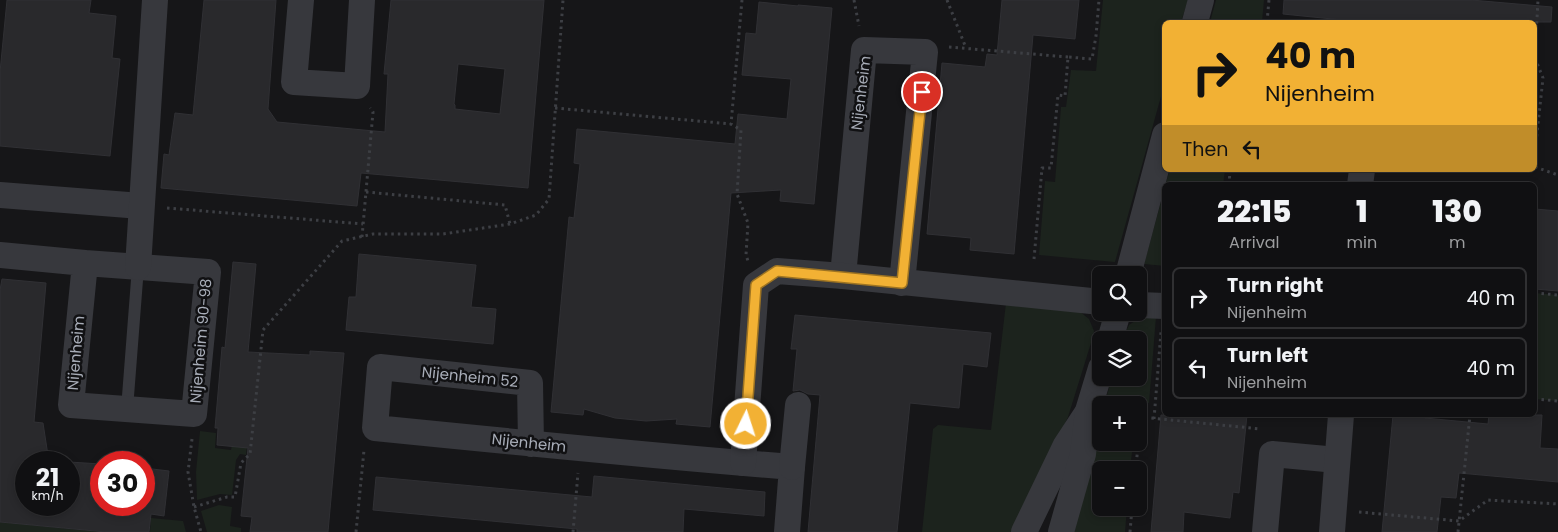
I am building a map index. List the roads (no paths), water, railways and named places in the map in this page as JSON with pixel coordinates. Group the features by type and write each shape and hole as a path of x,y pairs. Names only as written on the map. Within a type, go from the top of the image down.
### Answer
{"street":[{"path":"138,267 155,0"},
{"path":"301,0 294,82 357,86 362,0"},
{"path":"1196,20 1201,0"},
{"name":"Nijenheim","path":"843,276 864,50 926,52 902,283"},
{"path":"1130,266 1162,146"},
{"path":"0,195 141,206"},
{"path":"0,255 85,263"},
{"name":"Nijenheim","path":"85,263 71,405 194,414"},
{"name":"Nijenheim 90-98","path":"85,263 208,272 194,414"},
{"path":"743,463 756,285 777,271 1092,301"},
{"name":"Nijenheim 52","path":"375,428 380,367 530,383 531,444"},
{"path":"1061,532 1083,454 1088,411 1096,386"},
{"path":"787,532 798,405"},
{"path":"1024,532 1066,445 1088,411"},
{"path":"1332,521 1341,417"},
{"name":"Nijenheim","path":"375,428 792,467"},
{"path":"1265,532 1272,454 1337,460"}],"lane":[{"path":"127,409 138,267"}]}
